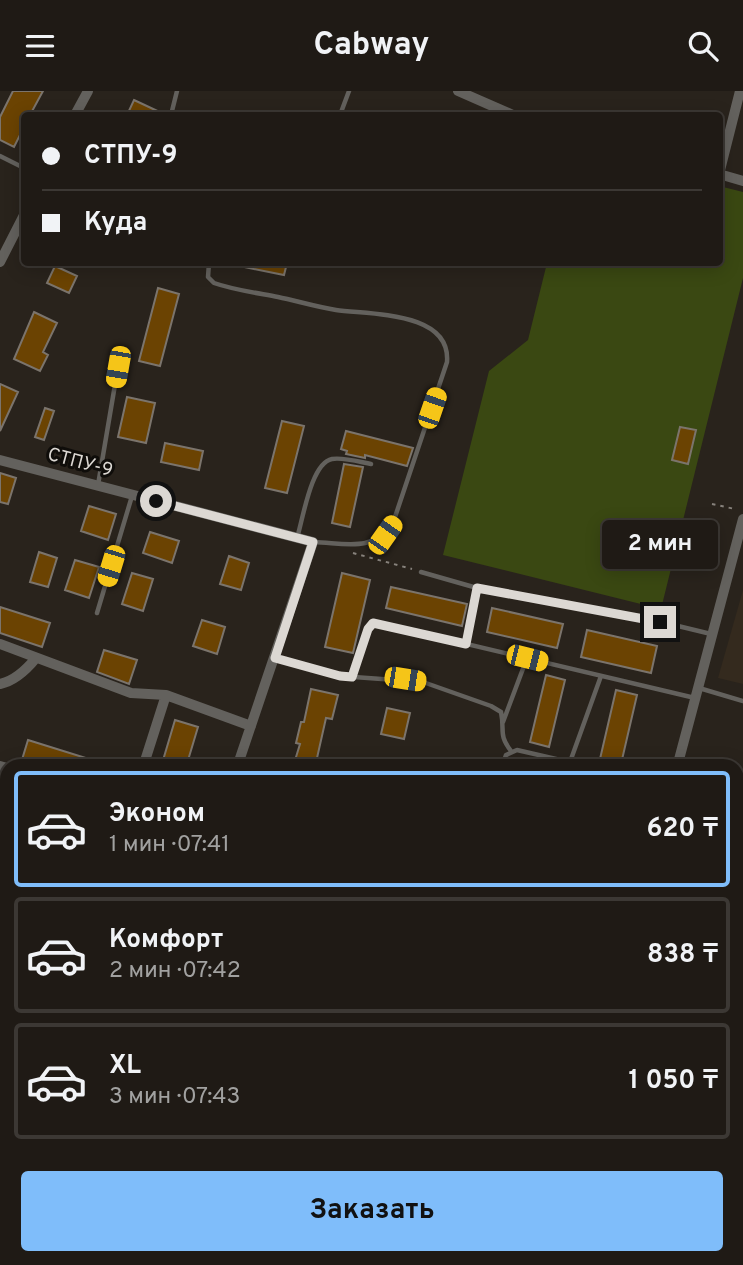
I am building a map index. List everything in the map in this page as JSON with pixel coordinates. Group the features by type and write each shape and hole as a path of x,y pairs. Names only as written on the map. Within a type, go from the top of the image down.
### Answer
{"street":[{"path":"77,112 88,91"},
{"path":"458,91 506,112"},
{"path":"723,158 740,91"},
{"path":"723,175 743,181"},
{"path":"0,262 21,221"},
{"name":"СТПУ-9","path":"0,460 313,542"},
{"path":"679,759 743,519"},
{"path":"240,759 313,542"},
{"path":"0,644 131,693 166,695 251,726"},
{"path":"0,684 29,667 36,658"},
{"path":"146,759 166,695"}],"lane":[{"path":"172,112 177,91"},
{"path":"341,112 349,91"},
{"path":"0,156 21,166"},
{"path":"209,266 208,277 214,283 335,310 396,316 431,330 441,338 446,348 447,362 393,523 385,535 365,544 313,542"},
{"path":"97,486 118,367"},
{"path":"297,539 315,475 324,462 334,458 371,464"},
{"path":"97,614 132,495"},
{"path":"421,572 477,588 641,617 712,634"},
{"path":"466,644 477,588"},
{"path":"352,677 368,629 373,623 601,676 743,701"},
{"path":"275,658 340,676 423,682 491,706 501,712 503,739 511,751"},
{"path":"503,723 527,658"},
{"path":"571,759 601,676"},
{"path":"505,759 511,751 522,751 557,759"}],"path":[{"path":"712,504 743,511"},
{"path":"352,553 421,572"}],"shaded area":[{"path":"743,590 743,684 718,678"}],"green space":[{"path":"723,187 743,192 743,278 661,609 443,555 489,371 528,340 546,266 723,266"}],"building":[{"path":"13,91 43,91 32,112 21,112 21,133 14,147 0,140 0,117"},
{"path":"134,100 160,112 128,112"},
{"path":"55,266 77,276 69,293 47,283"},
{"path":"244,266 286,266 284,275"},
{"path":"158,288 179,294 160,366 139,361"},
{"path":"34,312 57,323 43,352 48,355 40,371 14,359"},
{"path":"0,384 18,392 0,431"},
{"path":"127,397 155,403 146,443 118,437"},
{"path":"45,408 54,411 44,440 35,437"},
{"path":"282,421 304,426 287,493 265,488"},
{"path":"680,427 696,430 688,464 672,460"},
{"path":"346,431 413,448 407,466 365,455 365,458 346,454 347,451 341,449"},
{"path":"165,443 203,451 199,470 161,462"},
{"path":"344,464 363,467 350,527 332,523"},
{"path":"0,473 16,478 8,504 0,502"},
{"path":"89,506 116,514 108,540 81,531"},
{"path":"150,532 179,541 172,563 143,553"},
{"path":"39,552 57,558 48,587 30,582"},
{"path":"229,556 249,563 241,590 220,584"},
{"path":"75,560 99,567 89,598 65,590"},
{"path":"132,573 153,579 143,611 122,604"},
{"path":"342,573 370,580 353,653 325,647"},
{"path":"391,587 467,604 462,626 386,608"},
{"path":"0,607 50,623 42,647 0,633"},
{"path":"492,608 563,624 557,648 487,632"},
{"path":"202,620 225,627 217,654 193,646"},
{"path":"587,630 657,646 651,673 581,657"},
{"path":"104,650 137,660 129,684 97,672"},
{"path":"546,675 565,680 549,747 530,742"},
{"path":"311,689 338,695 332,719 326,718 317,759 295,759 300,744 296,743 301,722 304,722"},
{"path":"616,690 637,695 622,759 600,759"},
{"path":"387,708 410,713 404,739 381,734"},
{"path":"175,720 198,727 188,759 163,759"},
{"path":"28,740 89,759 22,759"}],"route":[{"path":"156,501 313,542 275,658 340,676 352,677 368,629 373,623 466,644 477,588 660,622"}]}
